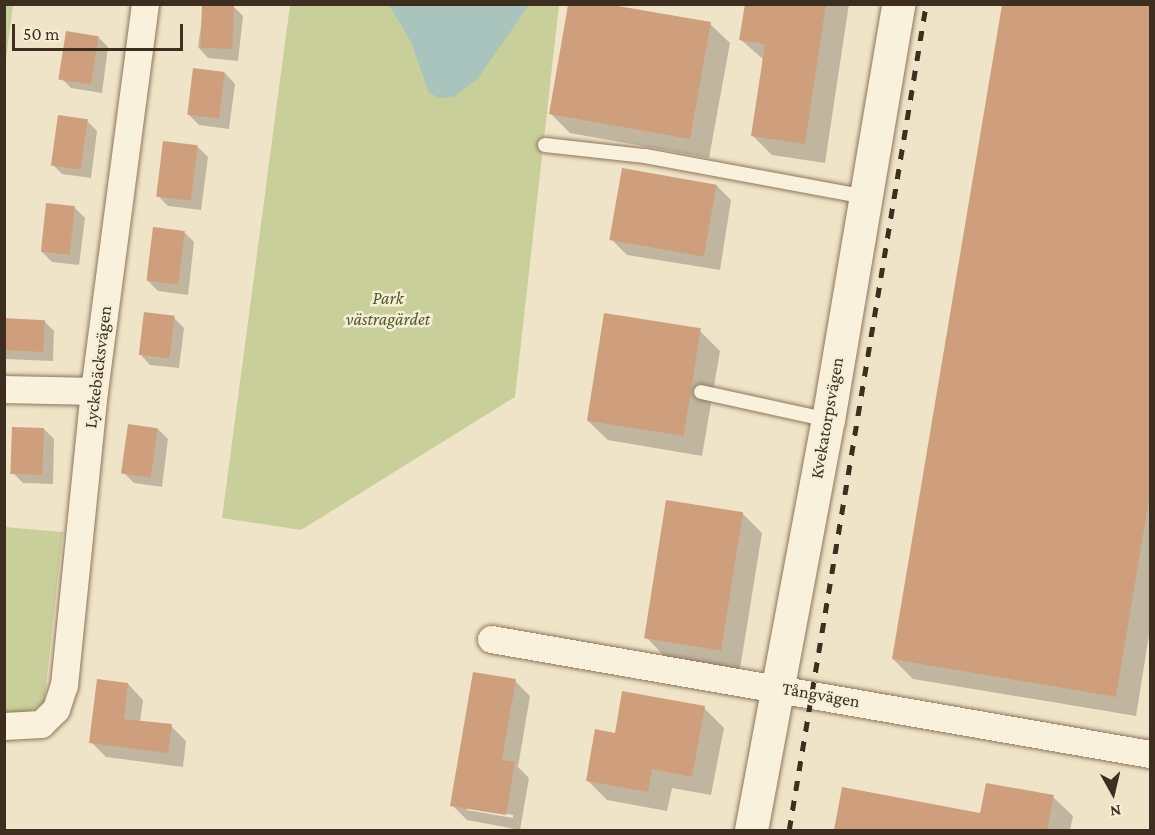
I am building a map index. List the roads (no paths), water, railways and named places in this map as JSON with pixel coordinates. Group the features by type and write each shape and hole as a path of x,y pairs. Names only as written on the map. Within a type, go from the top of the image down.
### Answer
{"street":[{"name":"Lyckebäcksvägen","path":"4,726 41,724 56,709 64,685 94,391 145,4"},
{"name":"Kvekatorpsvägen","path":"751,831 828,420 898,4"},
{"path":"4,389 94,391"},
{"name":"Tångvägen","path":"491,639 777,687 1150,754"}],"lane":[{"path":"545,145 645,156 866,197"},
{"path":"701,392 828,420"}],"water":[{"path":"389,5 529,5 478,78 454,97 440,98 429,93 411,42"}],"railway":[{"path":"789,830 926,4"}],"park label":[{"name":"Park västragärdet","path":"388,309"}]}
